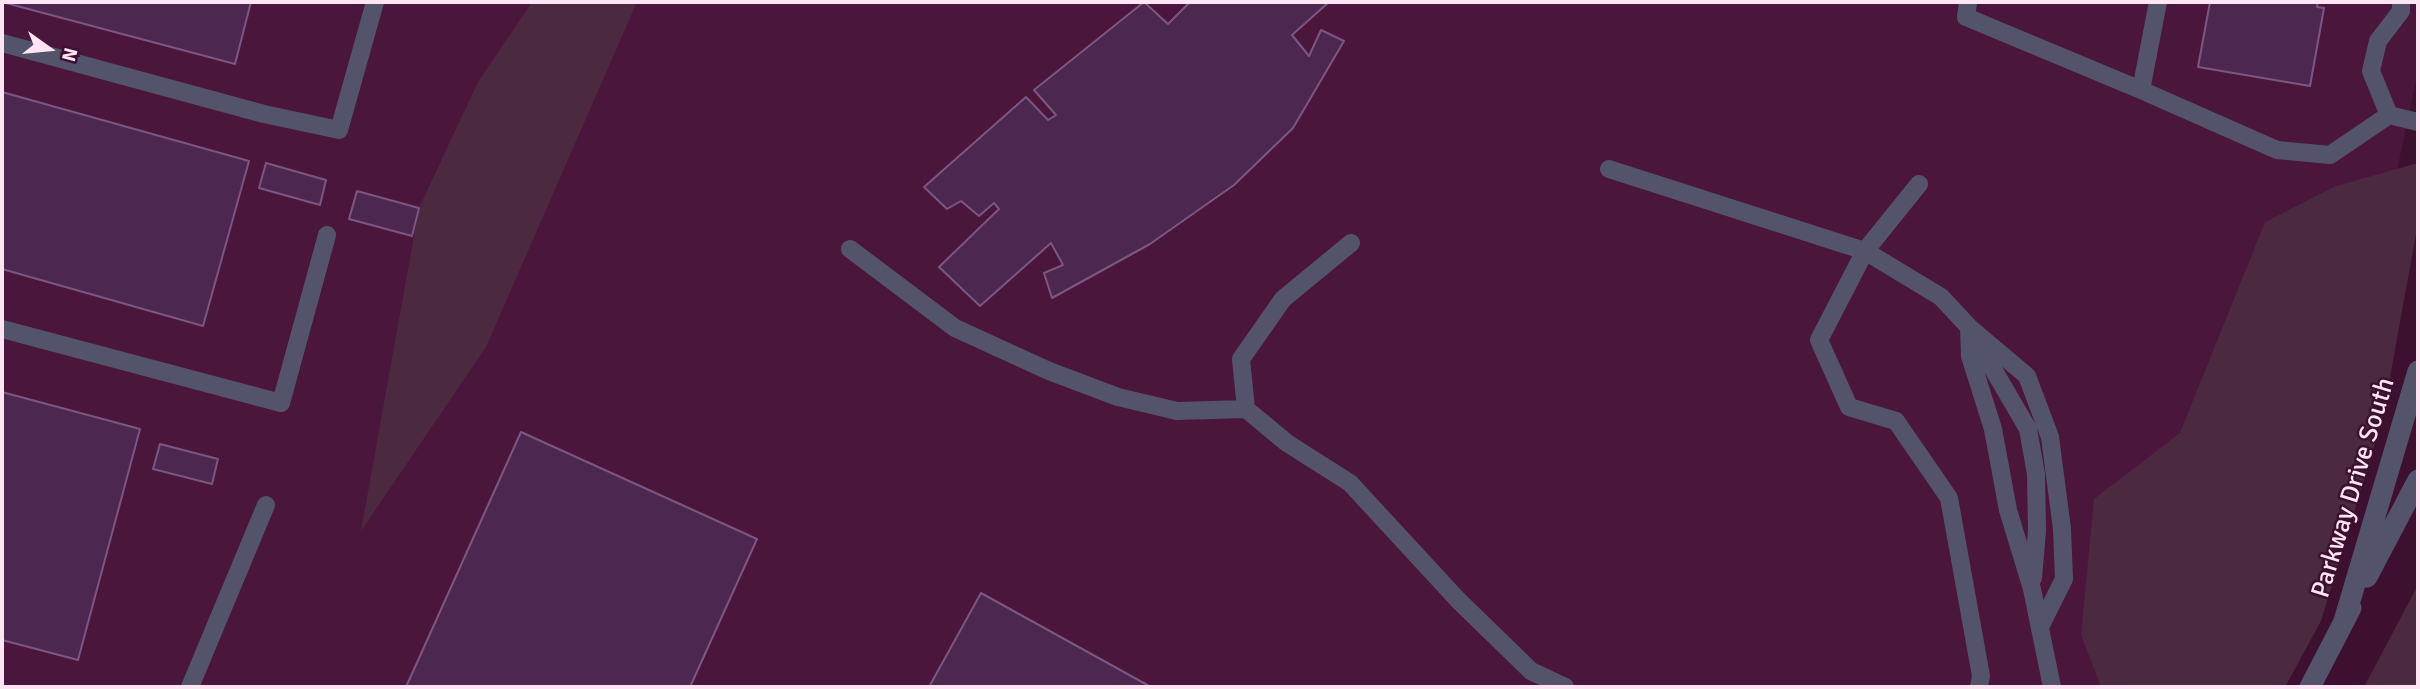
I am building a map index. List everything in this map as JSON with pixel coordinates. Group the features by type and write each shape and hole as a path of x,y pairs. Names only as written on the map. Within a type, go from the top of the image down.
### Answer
{"street":[{"name":"Parkway Drive South","path":"2344,621 2418,370"},
{"path":"2310,687 2418,480"}],"lane":[{"path":"2,43 264,114 339,130 374,2"},
{"path":"1968,2 1966,18 2277,150 2330,155 2389,115 2418,122"},
{"path":"2141,90 2158,2"},
{"path":"2389,115 2371,71 2378,41 2401,11 2401,2"},
{"path":"1609,169 1864,251 1941,297 1969,327 2027,376 2050,437 2064,579 2040,627"},
{"path":"1919,184 1864,251 1819,340 1849,407 1896,421 1950,498 1981,676 1979,687"},
{"path":"2,329 281,403 327,235"},
{"path":"1246,410 1241,359 1283,299 1351,243"},
{"path":"850,250 955,328 1049,371 1118,397 1177,411 1246,410 1287,443 1350,483 1458,600 1531,671 1565,687"},
{"path":"1969,327 1970,356 1993,429 2008,510 2032,589 2052,687"},
{"path":"1969,327 2028,429 2036,474 2037,531 2032,589"},
{"path":"190,687 266,505"}],"shaded area":[{"path":"2,2 2418,2 2418,71 2298,638 2270,687 2,687"},
{"path":"532,2 637,2 486,347 361,531 419,208 478,82"},
{"path":"2418,163 2418,223 2382,421 2321,621 2285,687 2101,687 2081,635 2094,499 2180,433 2265,222 2336,186"},
{"path":"2418,585 2418,687 2364,687"}],"building":[{"path":"2,2 251,2 235,64"},
{"path":"1144,2 1168,24 1190,2 1329,2 1292,35 1309,56 1321,30 1344,41 1293,128 1234,185 1150,244 1052,298 1044,273 1063,265 1051,243 980,306 939,267 999,209 994,203 979,216 961,201 947,209 924,187 1026,97 1048,120 1056,115 1034,90"},
{"path":"2210,2 2318,2 2317,7 2324,8 2310,86 2198,67"},
{"path":"2,92 249,161 203,326 2,269"},
{"path":"266,163 326,180 320,205 259,188"},
{"path":"357,191 419,208 412,236 349,219"},
{"path":"2,392 140,429 78,660 2,640"},
{"path":"521,432 757,539 690,687 406,687"},
{"path":"160,444 218,459 212,484 153,469"},
{"path":"981,593 1151,687 929,687"}]}
